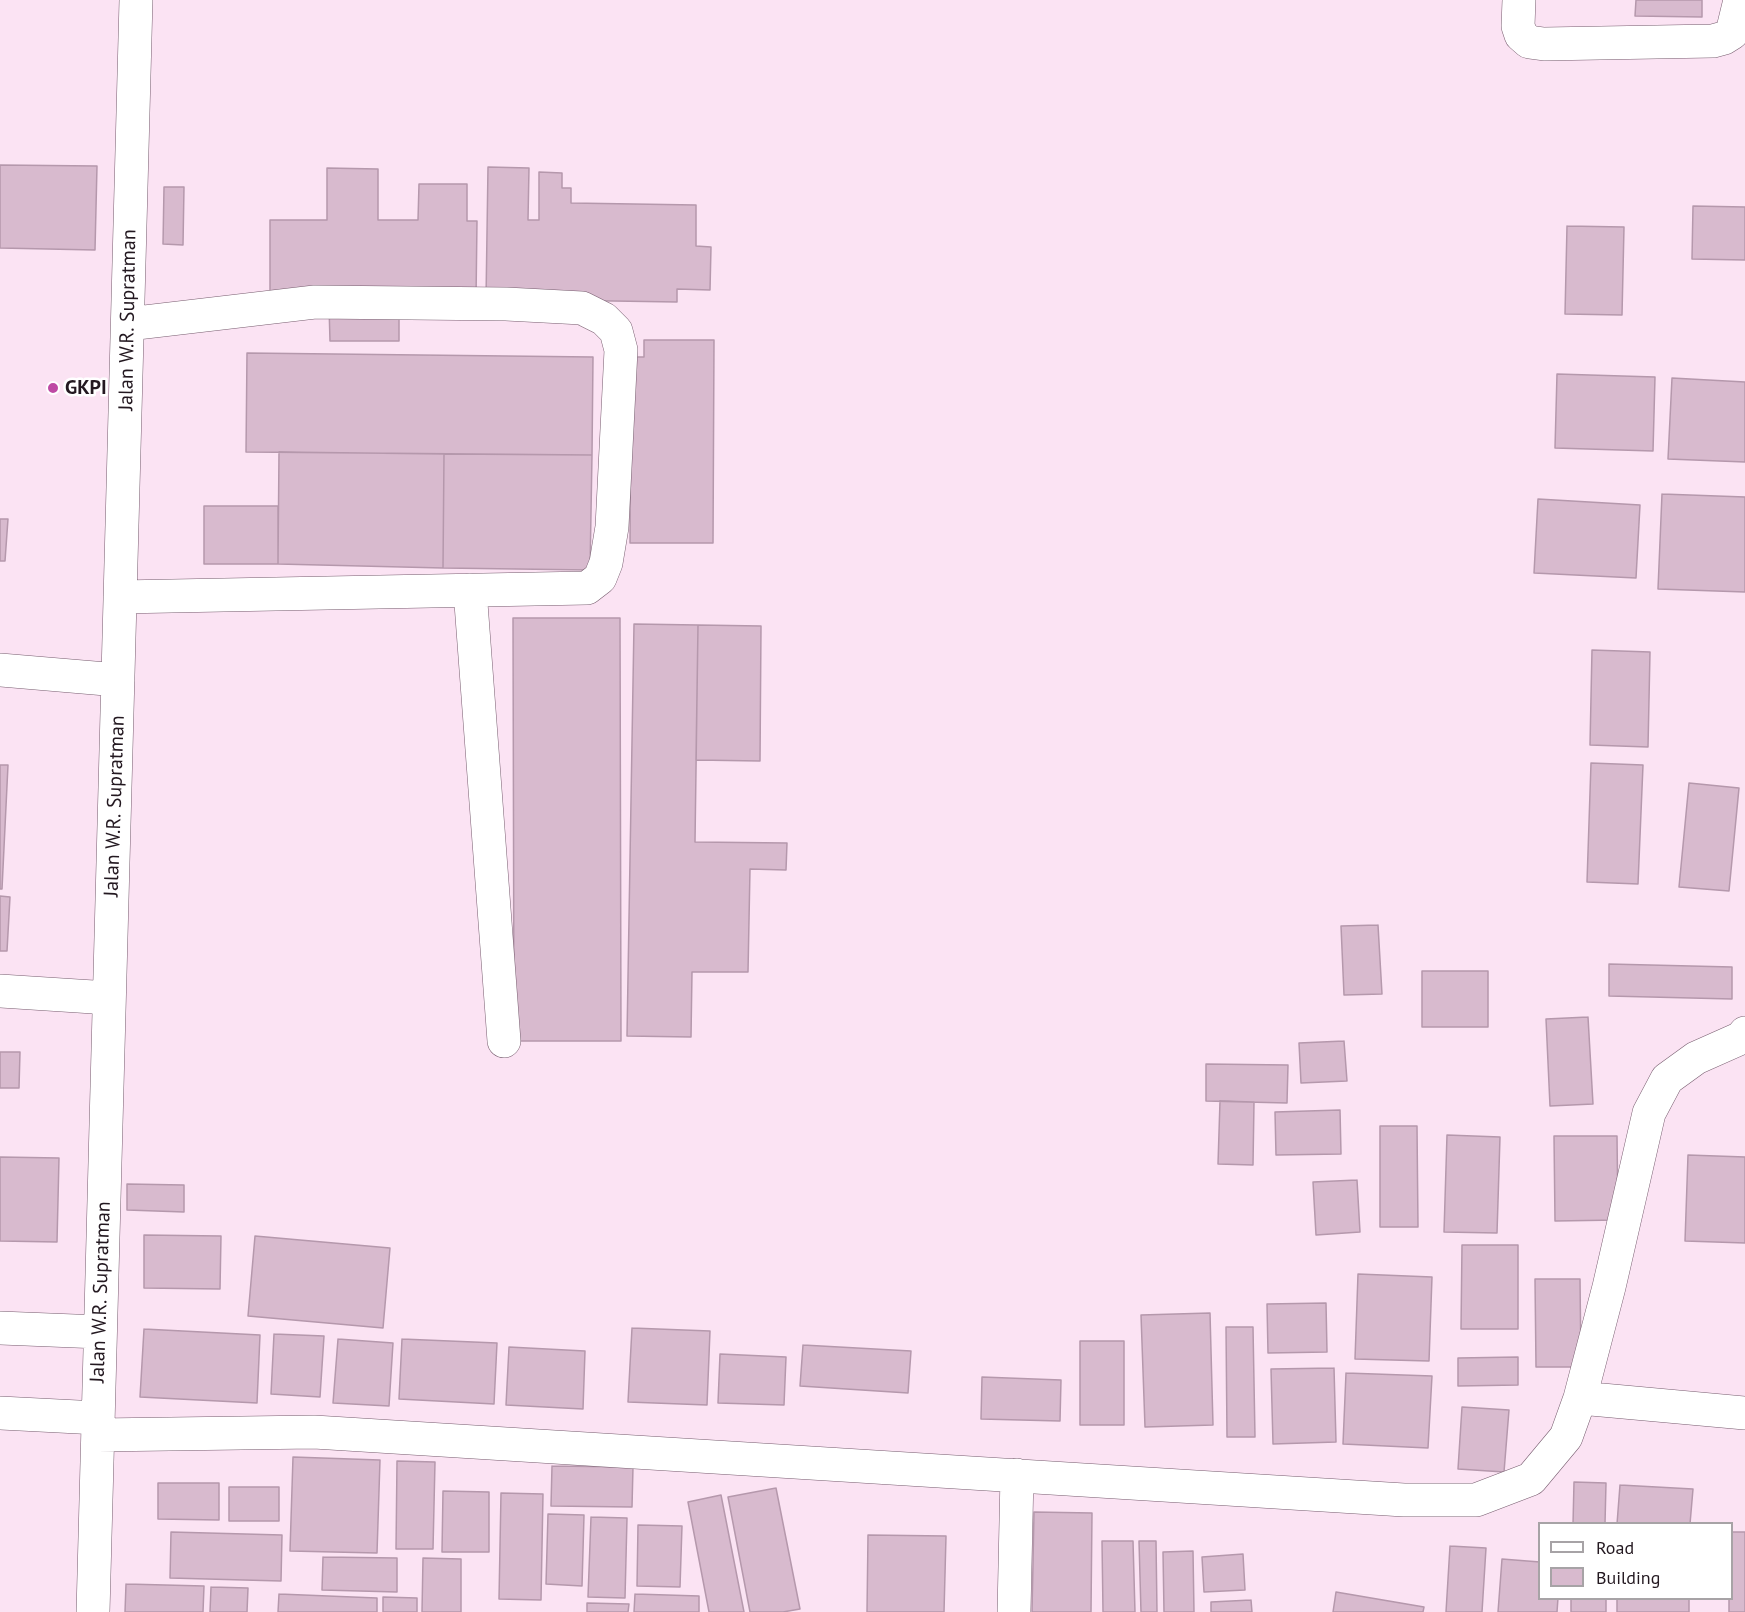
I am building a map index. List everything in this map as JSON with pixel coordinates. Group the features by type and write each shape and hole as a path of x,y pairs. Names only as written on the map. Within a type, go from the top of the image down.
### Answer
{"street":[{"name":"Jalan W.R. Supratman","path":"93,1612 136,0"},
{"path":"1519,0 1518,26 1521,35 1529,42 1544,44 1713,41 1731,33 1740,0"},
{"path":"120,597 587,588 600,578 606,563 612,527 621,350 616,331 604,319 582,308 506,304 315,302 128,324"},
{"path":"470,590 504,1041"},
{"path":"0,670 118,680"},
{"path":"0,991 110,998"},
{"path":"0,1413 98,1426 314,1432 1404,1500 1476,1500 1531,1479 1566,1437 1580,1398 1609,1287 1649,1113 1667,1079 1696,1058 1744,1037"},
{"path":"0,1328 100,1332"},
{"path":"1580,1398 1745,1413"},
{"path":"1014,1612 1017,1475"}],"building":[{"path":"1636,0 1702,0 1702,17 1635,16"},
{"path":"0,165 97,166 95,250 0,248"},
{"path":"488,167 529,168 528,220 539,220 539,172 562,173 562,188 571,188 571,203 696,205 696,246 711,247 710,290 677,289 677,302 486,299"},
{"path":"327,168 378,169 378,220 418,220 419,184 467,184 467,221 477,221 476,299 270,298 270,220 327,220"},
{"path":"164,187 184,187 183,245 163,244"},
{"path":"1693,206 1745,207 1745,260 1692,259"},
{"path":"1567,226 1624,227 1622,315 1565,314"},
{"path":"399,305 399,341 330,341 329,306"},
{"path":"644,340 714,340 713,543 630,543 631,357 644,357"},
{"path":"247,353 593,357 592,455 246,452"},
{"path":"1557,374 1655,377 1653,451 1555,448"},
{"path":"1672,378 1745,382 1745,462 1668,459"},
{"path":"279,452 444,454 443,568 278,564"},
{"path":"444,454 592,455 590,570 443,568"},
{"path":"1662,494 1745,497 1745,592 1658,589"},
{"path":"1538,499 1640,505 1636,578 1534,573"},
{"path":"204,506 278,506 278,564 204,564"},
{"path":"0,519 8,519 5,561 0,561"},
{"path":"513,618 620,618 621,1041 514,1041"},
{"path":"634,624 698,625 695,842 787,843 786,870 750,869 748,972 692,972 691,1037 627,1036"},
{"path":"698,625 761,626 760,761 696,760"},
{"path":"1592,650 1650,652 1648,747 1590,745"},
{"path":"1591,763 1643,765 1638,884 1587,882"},
{"path":"0,765 8,765 2,889 0,889"},
{"path":"1689,783 1739,788 1729,891 1679,887"},
{"path":"0,896 10,897 7,951 0,951"},
{"path":"1378,925 1382,994 1344,995 1341,926"},
{"path":"1609,964 1732,967 1732,999 1609,996"},
{"path":"1422,971 1488,971 1488,1027 1422,1027"},
{"path":"1588,1017 1593,1104 1550,1106 1546,1019"},
{"path":"1344,1041 1347,1081 1301,1083 1299,1043"},
{"path":"0,1052 20,1052 19,1088 0,1088"},
{"path":"1206,1064 1288,1065 1287,1103 1206,1101"},
{"path":"1220,1101 1254,1102 1253,1165 1218,1164"},
{"path":"1340,1110 1341,1154 1276,1155 1275,1112"},
{"path":"1380,1126 1417,1126 1418,1227 1380,1227"},
{"path":"1447,1135 1500,1137 1497,1233 1444,1232"},
{"path":"1554,1136 1617,1136 1618,1220 1555,1221"},
{"path":"1688,1155 1745,1157 1745,1243 1685,1241"},
{"path":"0,1157 59,1158 57,1242 0,1241"},
{"path":"1357,1180 1360,1232 1316,1235 1313,1182"},
{"path":"127,1184 184,1185 184,1212 127,1210"},
{"path":"144,1235 221,1236 220,1289 144,1288"},
{"path":"255,1236 390,1248 383,1328 248,1316"},
{"path":"1462,1245 1518,1245 1518,1329 1461,1329"},
{"path":"1358,1274 1432,1277 1429,1361 1355,1359"},
{"path":"1535,1279 1580,1279 1581,1367 1536,1367"},
{"path":"1326,1303 1327,1352 1268,1353 1267,1304"},
{"path":"1210,1313 1213,1425 1145,1427 1141,1315"},
{"path":"1226,1327 1253,1327 1255,1437 1227,1437"},
{"path":"632,1328 710,1331 707,1405 628,1402"},
{"path":"144,1329 260,1335 257,1403 140,1397"},
{"path":"274,1334 324,1336 320,1397 271,1394"},
{"path":"338,1339 393,1343 389,1406 333,1403"},
{"path":"402,1339 497,1343 494,1404 399,1399"},
{"path":"1080,1341 1124,1341 1124,1425 1080,1425"},
{"path":"803,1345 911,1351 908,1393 800,1386"},
{"path":"509,1347 585,1351 583,1409 506,1405"},
{"path":"720,1354 786,1357 784,1405 718,1403"},
{"path":"1518,1357 1518,1385 1458,1386 1458,1358"},
{"path":"1334,1368 1336,1442 1273,1444 1271,1369"},
{"path":"1346,1373 1432,1376 1428,1448 1343,1444"},
{"path":"982,1377 1061,1380 1060,1421 981,1419"},
{"path":"1462,1407 1509,1410 1504,1472 1458,1469"},
{"path":"293,1457 380,1460 377,1553 290,1551"},
{"path":"397,1461 435,1462 433,1549 396,1549"},
{"path":"552,1466 633,1467 632,1507 551,1506"},
{"path":"1574,1482 1606,1483 1605,1522 1573,1522"},
{"path":"158,1483 219,1483 219,1520 158,1519"},
{"path":"1620,1485 1693,1489 1690,1522 1617,1522"},
{"path":"229,1487 279,1487 279,1521 229,1521"},
{"path":"776,1488 800,1609 783,1612 750,1612 728,1497"},
{"path":"443,1491 489,1492 489,1552 442,1552"},
{"path":"501,1493 543,1494 541,1600 499,1599"},
{"path":"721,1495 744,1612 709,1612 688,1502"},
{"path":"1034,1512 1092,1513 1091,1612 1032,1612"},
{"path":"548,1514 584,1515 582,1586 546,1584"},
{"path":"591,1517 627,1518 625,1598 588,1597"},
{"path":"638,1525 682,1526 680,1587 637,1586"},
{"path":"171,1532 282,1535 281,1581 170,1578"},
{"path":"1733,1532 1745,1532 1745,1612 1729,1612 1729,1600 1733,1600"},
{"path":"868,1535 946,1536 944,1612 867,1612"},
{"path":"1102,1541 1133,1541 1135,1612 1103,1612"},
{"path":"1139,1541 1156,1541 1157,1612 1141,1612"},
{"path":"1450,1546 1486,1548 1482,1612 1446,1612"},
{"path":"1193,1551 1194,1612 1164,1612 1163,1552"},
{"path":"1243,1554 1245,1590 1204,1592 1202,1557"},
{"path":"323,1557 397,1558 397,1592 322,1590"},
{"path":"423,1558 461,1559 461,1612 422,1612"},
{"path":"1502,1559 1538,1562 1538,1600 1558,1600 1557,1612 1498,1612"},
{"path":"126,1584 204,1586 203,1612 125,1612"},
{"path":"211,1587 248,1588 247,1612 210,1612"},
{"path":"1336,1592 1424,1607 1423,1612 1333,1612"},
{"path":"279,1594 377,1598 377,1612 278,1612"},
{"path":"635,1594 699,1596 699,1612 634,1612"},
{"path":"383,1597 417,1598 417,1612 383,1612"},
{"path":"1251,1600 1252,1612 1211,1612 1211,1602"},
{"path":"1571,1600 1606,1600 1606,1612 1571,1612"},
{"path":"1617,1600 1689,1600 1689,1612 1617,1612"},
{"path":"587,1603 629,1604 628,1612 587,1612"}],"place":[{"name":"GKPI","path":"53,388"}]}
